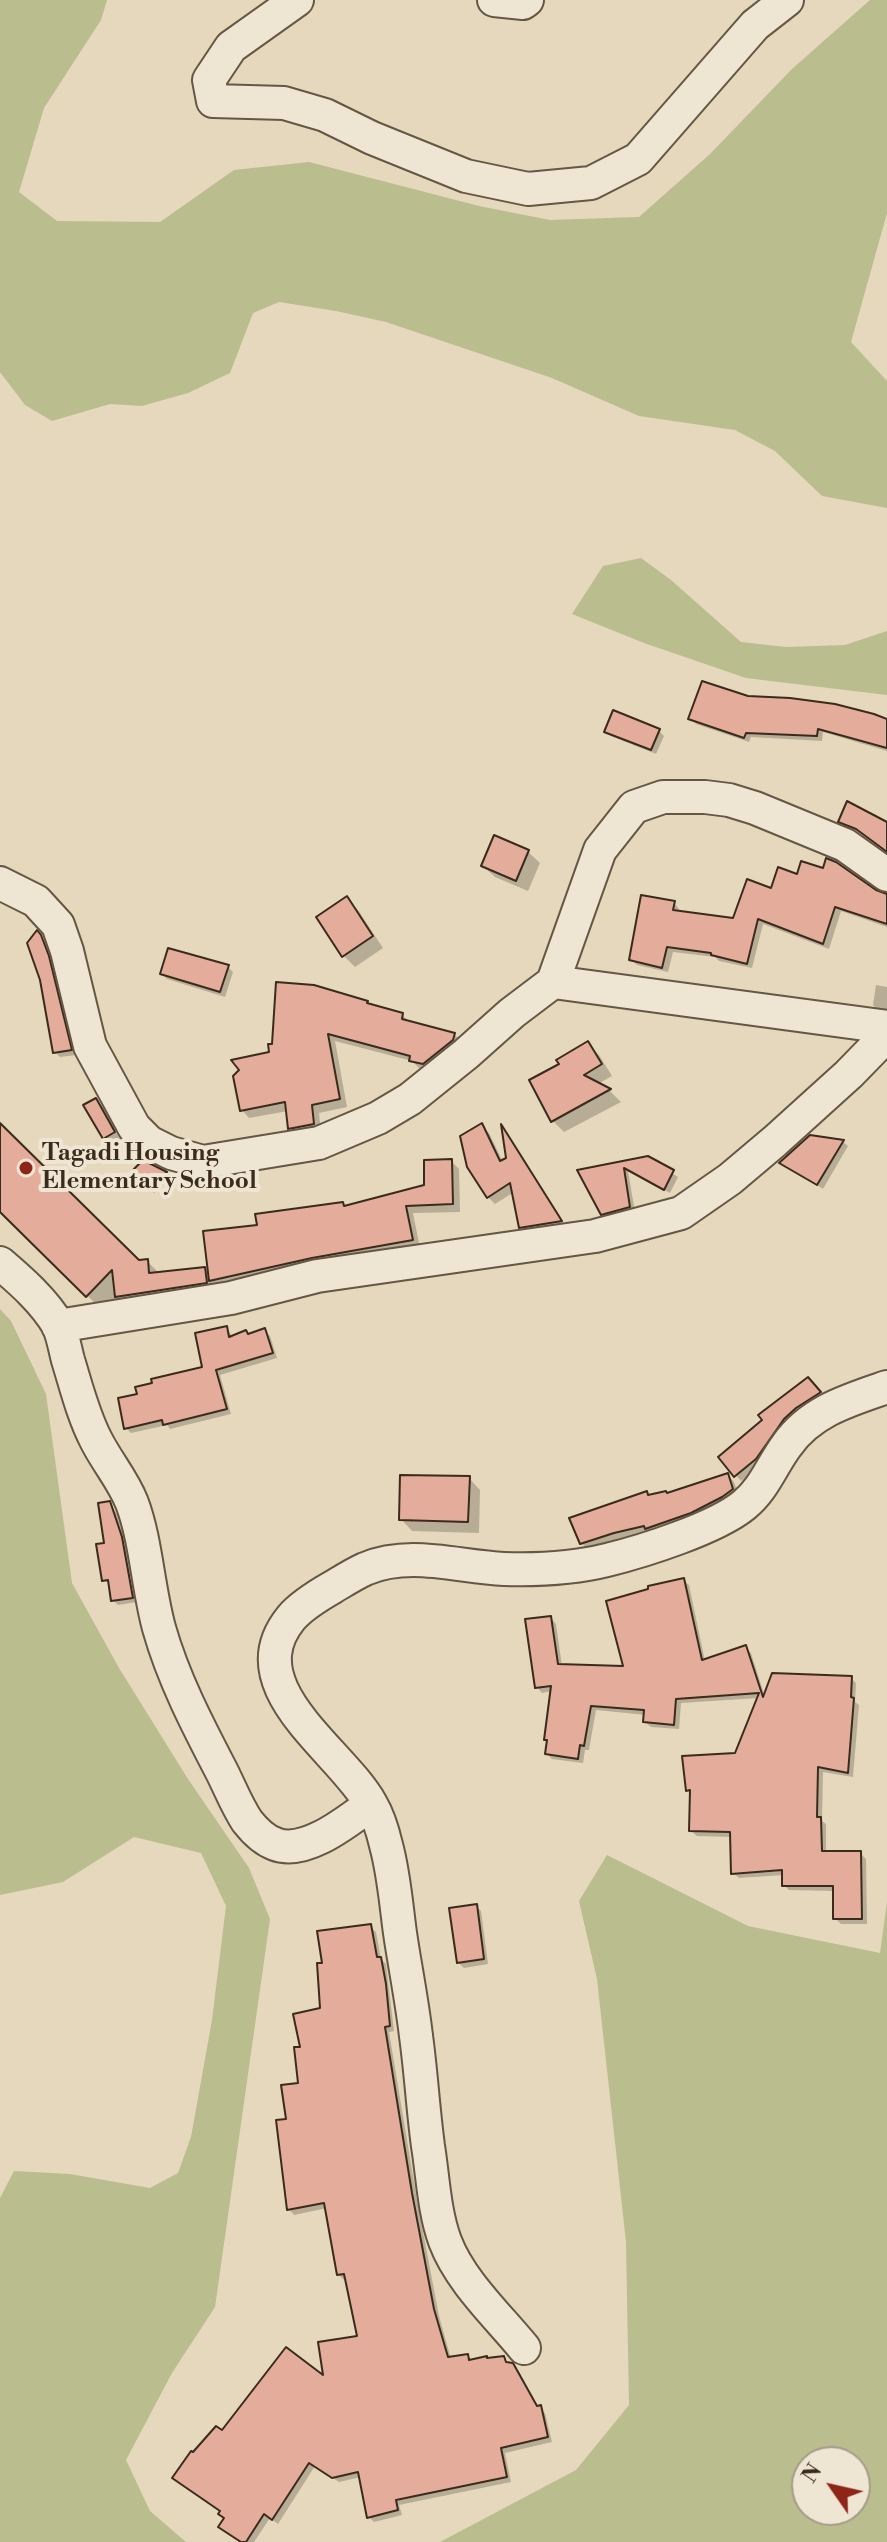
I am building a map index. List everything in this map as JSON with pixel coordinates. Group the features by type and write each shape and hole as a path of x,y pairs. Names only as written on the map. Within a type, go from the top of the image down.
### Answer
{"street":[{"path":"297,0 231,47 209,80 213,101 284,103 325,115 372,138 466,176 528,189 591,183 638,159 755,25 787,0"},
{"path":"494,0 523,3 527,0"},
{"path":"0,883 36,901 58,925 90,1046 134,1127 149,1142 171,1153 203,1162 319,1143 378,1118 466,1054 553,982 600,850 634,807 663,797 729,800 845,845 887,875"},
{"path":"553,982 887,1027"},
{"path":"58,1326 231,1298 317,1276 595,1236 681,1213 730,1179 764,1150 849,1074 887,1035"},
{"path":"0,1263 27,1286 58,1326 78,1395 96,1440 132,1504 149,1587 174,1672 247,1820 264,1839 276,1845 295,1847 344,1823 371,1804"},
{"path":"524,2348 462,2272 446,2242 439,2221 416,2035 387,1846 371,1804 293,1710 282,1692 274,1670 277,1645 291,1618 319,1595 366,1568 400,1561 447,1561 501,1569 602,1561 637,1552 724,1518 744,1505 760,1489 787,1444 802,1427 826,1409 887,1387"}],"green space":[{"path":"0,0 107,0 101,20 44,108 19,192 57,221 160,222 234,170 309,162 479,206 550,220 639,217 710,154 792,69 870,0 887,0 887,213 851,342 887,381 887,508 822,496 775,451 735,430 639,416 552,378 386,322 279,302 253,313 230,373 188,393 142,406 110,404 52,421 25,405 0,372"},
{"path":"641,558 671,580 741,642 786,647 845,645 887,631 887,695 746,678 572,614 603,566"},
{"path":"0,1309 11,1321 46,1394 72,1583 119,1668 188,1779 249,1868 270,1919 215,2307 172,2373 126,2460 150,2511 186,2542 0,2542 0,2198 14,2171 70,2174 150,2188 178,2173 191,2137 212,2020 226,1906 201,1853 134,1837 63,1882 0,1895"},
{"path":"607,1855 748,1926 880,1953 887,1902 887,2542 440,2542 576,2470 629,2405 626,2242 597,1979 579,1901"}],"building":[{"path":"702,681 748,696 835,704 874,714 887,719 887,748 818,729 817,736 746,733 744,738 688,719"},
{"path":"613,710 660,729 651,750 604,732"},
{"path":"847,801 887,822 887,852 856,829 838,822"},
{"path":"494,835 529,850 516,881 481,866"},
{"path":"826,858 887,894 887,924 835,907 823,944 758,919 747,964 711,953 667,947 662,968 629,960 641,895 675,901 673,910 733,918 747,879 771,888 778,867 797,874 801,861 823,868"},
{"path":"347,896 373,936 342,957 316,917"},
{"path":"37,930 49,956 72,1050 53,1053 40,980 27,943"},
{"path":"168,948 229,965 220,992 160,974"},
{"path":"276,982 314,985 368,1001 403,1013 402,1019 455,1033 453,1040 423,1064 409,1061 410,1056 328,1034 340,1099 312,1105 314,1124 288,1129 285,1102 240,1111 233,1076 239,1070 231,1060 269,1052"},
{"path":"588,1041 602,1064 584,1075 611,1089 551,1122 529,1080 559,1064 556,1060"},
{"path":"96,1098 115,1132 103,1139 83,1105"},
{"name":"Tagadi Housing Elementary School","path":"0,1123 139,1260 148,1259 149,1273 205,1267 207,1283 115,1297 112,1270 86,1297 0,1212"},
{"path":"482,1123 500,1161 506,1158 501,1124 562,1221 519,1228 510,1183 487,1198 467,1167 460,1136"},
{"path":"810,1135 844,1140 817,1185 779,1163"},
{"path":"648,1156 674,1170 664,1190 624,1168 630,1207 601,1215 577,1170"},
{"path":"452,1159 453,1204 406,1206 413,1240 209,1281 203,1231 257,1225 255,1214 343,1202 344,1206 424,1185 424,1160"},
{"path":"143,1160 167,1172 147,1190 131,1172"},
{"path":"227,1326 229,1337 246,1330 248,1334 265,1328 273,1353 216,1370 227,1409 163,1425 162,1420 124,1429 118,1398 137,1394 135,1387 152,1383 151,1379 202,1367 195,1333"},
{"path":"808,1377 821,1392 784,1419 756,1459 734,1477 718,1457 762,1420 758,1415"},
{"path":"728,1473 733,1489 722,1497 691,1513 645,1529 644,1526 580,1544 569,1518 647,1491 648,1495 667,1493"},
{"path":"400,1475 470,1476 468,1522 399,1520"},
{"path":"110,1501 122,1537 133,1598 111,1601 108,1580 102,1581 96,1544 104,1543 98,1503"},
{"path":"684,1578 702,1660 746,1645 763,1697 772,1673 852,1676 851,1697 854,1698 848,1773 818,1767 817,1817 821,1817 822,1851 861,1851 862,1919 833,1919 833,1886 782,1886 782,1870 731,1874 730,1832 689,1831 690,1790 686,1791 682,1756 735,1753 759,1693 676,1699 674,1725 643,1722 644,1710 591,1706 584,1746 580,1745 578,1759 545,1754 551,1686 535,1688 525,1619 551,1616 558,1664 623,1666 606,1601 648,1589 648,1586"},
{"path":"477,1904 484,1959 457,1963 449,1908"},
{"path":"371,1924 386,1984 390,2026 385,2027 412,2193 434,2309 448,2357 468,2354 469,2360 504,2356 506,2362 513,2363 537,2406 541,2405 548,2437 501,2448 507,2477 396,2500 398,2510 367,2518 358,2472 332,2478 309,2463 272,2520 264,2514 246,2542 241,2542 218,2527 224,2518 218,2514 220,2511 172,2478 191,2451 216,2426 222,2430 286,2347 323,2375 318,2342 357,2336 344,2274 337,2275 324,2203 287,2210 276,2120 286,2119 281,2085 298,2083 294,2047 300,2047 293,2014 320,2008 317,1963 322,1963 317,1931"}],"place":[{"name":"Tagadi Housing Elementary School","path":"26,1168"}]}
